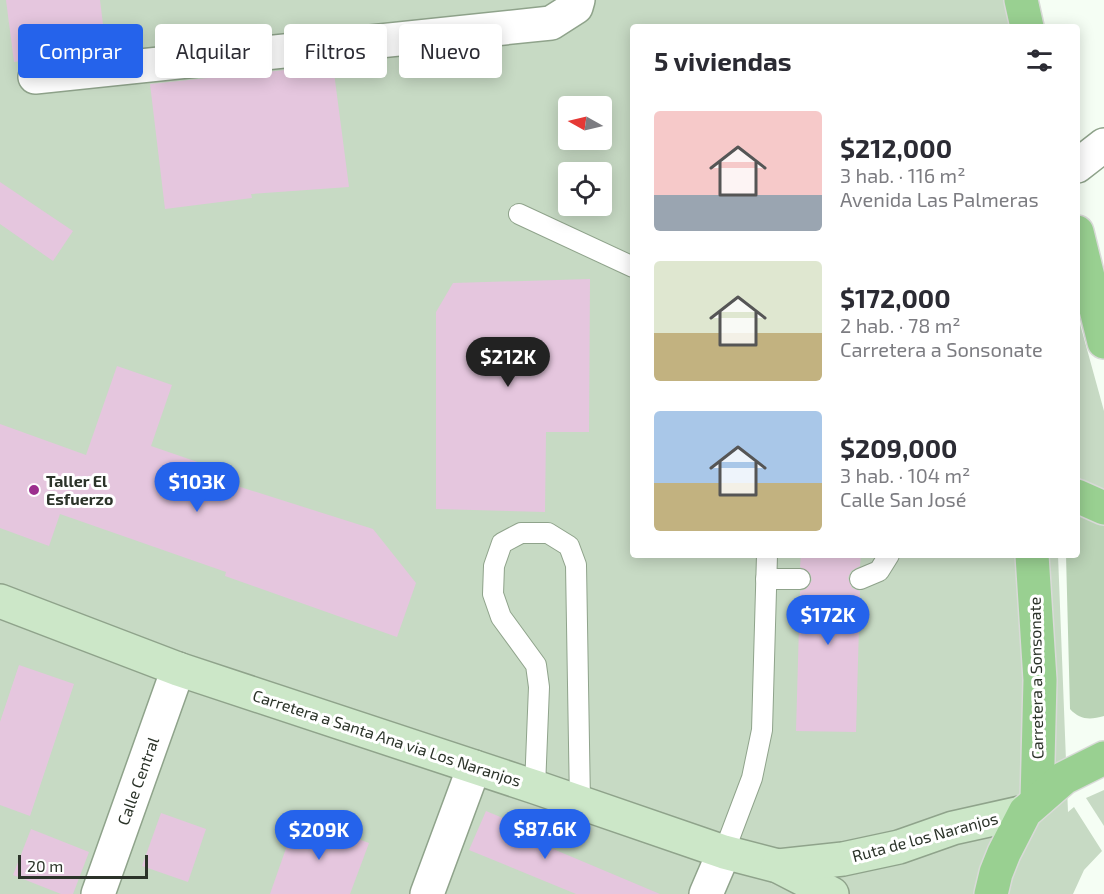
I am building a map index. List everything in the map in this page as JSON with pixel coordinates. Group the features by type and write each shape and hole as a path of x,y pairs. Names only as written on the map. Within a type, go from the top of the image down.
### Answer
{"main road":[{"path":"1016,0 1017,24"},
{"path":"1021,0 1026,24"},
{"path":"1080,244 1104,342"},
{"path":"1080,497 1104,508"},
{"name":"Carretera a Sonsonate","path":"1031,806 1040,680 1032,558"},
{"name":"Carretera a Santa Ana via Los Naranjos","path":"0,601 178,669 724,852 778,866"},
{"path":"991,894 1004,853 1031,806 1064,778 1104,758"},
{"name":"Ruta de los Naranjos","path":"778,866 843,859 899,846 1031,806"},
{"path":"778,866 832,894"}],"street":[{"path":"143,66 551,23 576,7 578,0"},
{"path":"1080,164 1104,145"},
{"name":"Calle Central","path":"98,894 178,669"},
{"path":"427,894 474,767"},
{"path":"706,894 724,852"}],"lane":[{"path":"519,214 630,266"},
{"path":"534,787 539,687 536,665 501,617 493,594 494,567 502,543 521,533 548,533 569,546 576,565 580,803"},
{"path":"724,852 752,778 762,730 767,558"},
{"path":"860,579 879,571 887,558"},
{"path":"766,579 800,579"}],"green space":[{"path":"0,0 1036,0 1037,24 630,24 630,558 1058,558 1068,812 1074,807 1102,851 1084,870 1073,894 0,894"},
{"path":"1080,324 1104,411 1104,490 1080,478"},
{"path":"1080,516 1104,525 1104,716 1081,717 1070,709 1066,558 1080,558"},
{"path":"1104,790 1104,826 1086,798"}],"building":[{"path":"6,0 100,0 103,24 18,24 18,61 14,62"},
{"path":"284,70 284,78 335,78 349,187 251,194 252,198 165,209 150,84 208,78 272,78 272,71"},
{"path":"0,182 73,231 53,261 0,224"},
{"path":"590,279 589,432 546,432 545,512 436,509 436,312 453,283"},
{"path":"117,366 172,385 151,446 215,468 212,478 373,529 416,583 397,637 225,576 226,572 60,514 49,546 0,528 0,424 86,455"},
{"path":"801,558 861,558 860,566 851,571 848,578 852,588 860,591 856,732 796,731 800,591 806,589 812,580 810,573 800,567"},
{"path":"19,665 74,684 30,816 0,805 0,722"},
{"path":"486,811 549,837 546,846 660,894 576,894 469,850"},
{"path":"161,813 206,829 188,882 142,866"},
{"path":"297,817 369,843 350,894 270,894"},
{"path":"31,829 89,852 73,894 61,894 13,875"}],"place":[{"name":"Taller El Esfuerzo","path":"34,490"}]}
